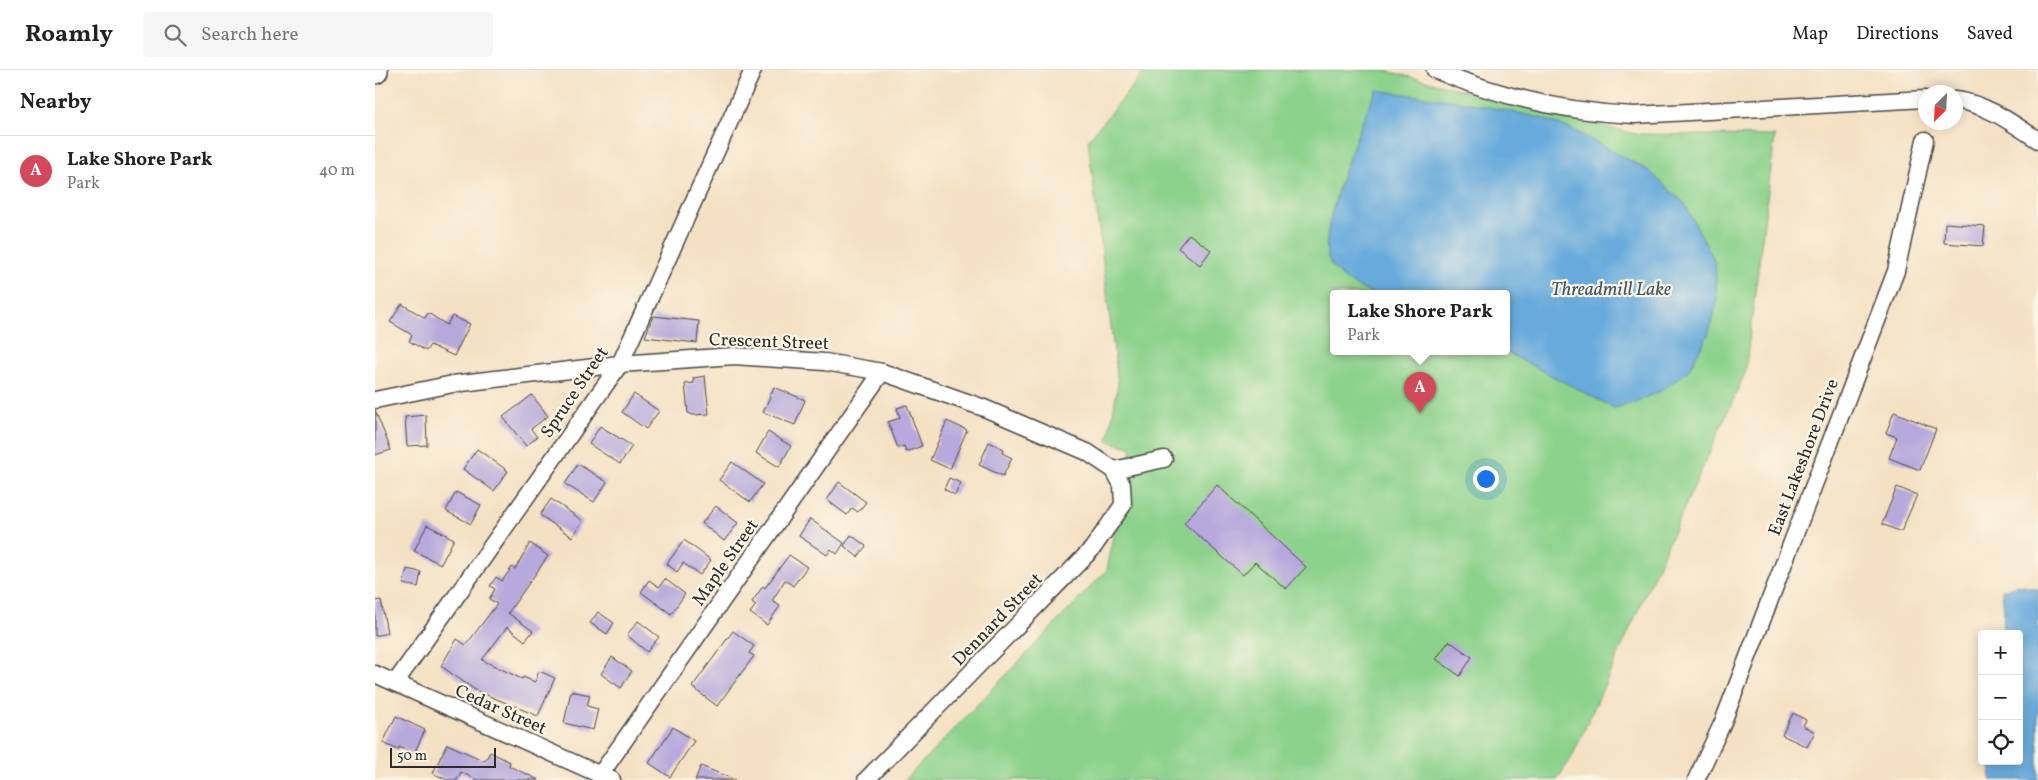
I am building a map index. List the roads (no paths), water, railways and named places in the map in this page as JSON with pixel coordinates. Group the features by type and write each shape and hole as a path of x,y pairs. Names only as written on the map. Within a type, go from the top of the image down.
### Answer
{"street":[{"name":"Spruce Street","path":"395,683 620,364 753,70"},
{"path":"1435,70 1475,86 1591,113 1634,115 1918,99"},
{"path":"1963,101 1972,102 1997,113 2038,140"},
{"name":"East Lakeshore Drive","path":"1696,780 1727,713 1896,271 1925,140"},
{"name":"Crescent Street","path":"375,400 453,384 620,364 735,356 825,362 882,372 983,408 1087,452 1113,470"},
{"name":"Maple Street","path":"606,777 882,372"},
{"path":"1113,470 1164,459"},
{"name":"Dennard Street","path":"866,780 1092,549 1123,505 1122,485 1113,470"},
{"name":"Cedar Street","path":"375,674 606,777"}],"water":[{"name":"Threadmill Lake","path":"1376,90 1469,103 1541,118 1569,128 1648,170 1685,204 1715,262 1717,302 1708,335 1688,371 1659,392 1630,404 1614,408 1510,354 1510,290 1365,290 1341,276 1328,258 1329,224 1343,175"},
{"path":"2016,585 2038,589 2038,780 1990,780 1992,765 2023,765 2023,630 2002,630 2004,611 2002,590"}],"place":[{"name":"Lake Shore Park","path":"1420,413"}]}
